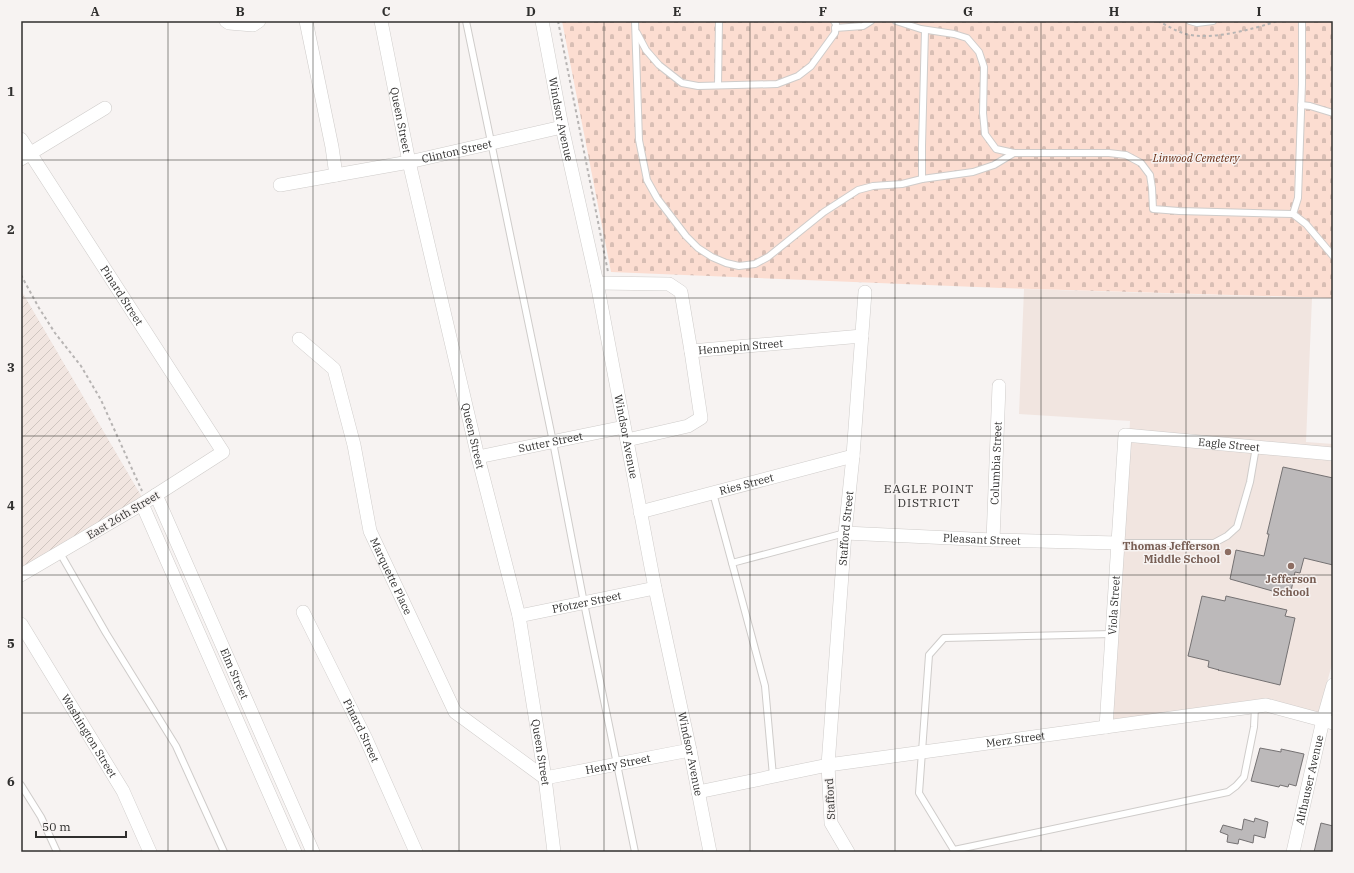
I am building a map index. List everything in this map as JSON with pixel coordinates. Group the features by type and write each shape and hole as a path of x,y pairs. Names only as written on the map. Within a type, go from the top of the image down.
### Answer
{"street":[{"path":"226,21 229,23 253,25 259,21"},
{"path":"306,21 332,147 336,175"},
{"name":"Queen Street","path":"381,21 409,162 478,457 518,616 545,778 554,852"},
{"name":"Windsor Avenue","path":"542,21 562,127 598,283 640,512 710,852"},
{"path":"26,157 105,108"},
{"name":"Clinton Street","path":"280,185 409,162 562,127"},
{"name":"Pinard Street","path":"21,139 26,157 223,452"},
{"name":"Hennepin Street","path":"598,283 669,284 681,292 692,351 862,336"},
{"name":"Stafford Street","path":"828,765 865,292"},
{"name":"Marquette Place","path":"299,339 334,369 354,446 370,531 455,712 545,778"},
{"path":"626,440 688,426 701,418 692,351"},
{"name":"Columbia Street","path":"993,540 999,386"},
{"name":"Sutter Street","path":"478,457 624,426"},
{"name":"Eagle Street","path":"1125,435 1333,454"},
{"name":"Viola Street","path":"1106,727 1125,435"},
{"name":"East 26th Street","path":"21,576 142,504 223,452"},
{"name":"Ries Street","path":"640,512 853,456"},
{"name":"Elm Street","path":"156,495 313,852"},
{"name":"Elm Street","path":"142,504 295,852"},
{"name":"Pleasant Street","path":"845,533 993,540 1118,543"},
{"name":"Pfotzer Street","path":"518,616 655,588"},
{"name":"Pinard Street","path":"303,612 366,739 416,852"},
{"name":"Washington Street","path":"21,624 122,791 150,852"},
{"name":"Althauser Avenue","path":"1293,852 1328,722 1333,685"},
{"name":"Merz Street","path":"698,792 828,765 1266,705 1328,722"},
{"name":"Henry Street","path":"545,778 690,750"},
{"name":"Stafford","path":"828,765 831,824 848,852"}],"lane":[{"path":"466,21 553,442 634,852"},
{"path":"635,21 639,140 647,180 657,198 686,236 698,248 712,257 739,266 755,264 768,257 824,212 858,190 873,186 902,184 922,179 973,172 994,165 1014,153"},
{"path":"718,85 719,21"},
{"path":"635,29 646,50 659,65 682,83 698,86 777,84 798,76 811,66 835,33 834,21"},
{"path":"835,28 863,26 871,21"},
{"path":"896,21 925,30 954,34 967,38 979,52 984,68 983,113 985,134 996,149 1014,153 1109,153 1126,155 1141,163 1150,175 1153,209 1187,212 1292,214 1306,224 1333,256"},
{"path":"1190,21 1197,23 1213,21"},
{"path":"1292,214 1298,198 1302,21"},
{"path":"922,179 925,30"},
{"path":"1301,105 1310,106 1333,113"},
{"path":"1118,543 1214,542 1227,536 1237,527 1250,482 1256,447"},
{"path":"713,493 765,686 773,776"},
{"path":"732,563 845,533"},
{"path":"60,553 106,633 176,746 224,852"},
{"path":"1112,634 944,638 930,655 921,752 919,793 955,851 1228,792 1244,777 1254,726 1255,707"},
{"path":"21,785 41,817 57,852"}],"path":[{"path":"558,21 611,283"}],"shaded area":[{"name":"Thomas Jefferson Middle School","path":"1024,289 1312,298 1306,442 1333,444 1333,661 1318,714 1263,699 1113,721 1130,421 1019,414"},
{"path":"21,290 143,499 21,571"}],"green space":[{"name":"Linwood Cemetery","path":"562,21 1333,21 1333,298 1001,288 611,272"}],"building":[{"path":"1283,467 1333,478 1333,565 1304,558 1300,573 1295,572 1290,596 1230,579 1236,550 1264,556 1269,534 1267,534"},
{"path":"1202,596 1225,601 1226,596 1287,610 1285,616 1295,618 1280,685 1208,667 1209,661 1188,656"},
{"path":"1260,748 1281,752 1281,749 1304,754 1296,786 1289,784 1288,787 1280,785 1279,787 1251,781"},
{"path":"1255,818 1268,822 1265,838 1254,835 1253,843 1239,839 1238,844 1227,842 1228,835 1220,832 1223,825 1242,830 1244,819 1254,822"},
{"path":"1321,823 1333,826 1333,852 1314,852"}],"place":[{"name":"Thomas Jefferson Middle School","path":"1228,552"},
{"name":"Jefferson School","path":"1291,566"}],"district":[{"name":"EAGLE POINT DISTRICT","path":"929,496"}]}
